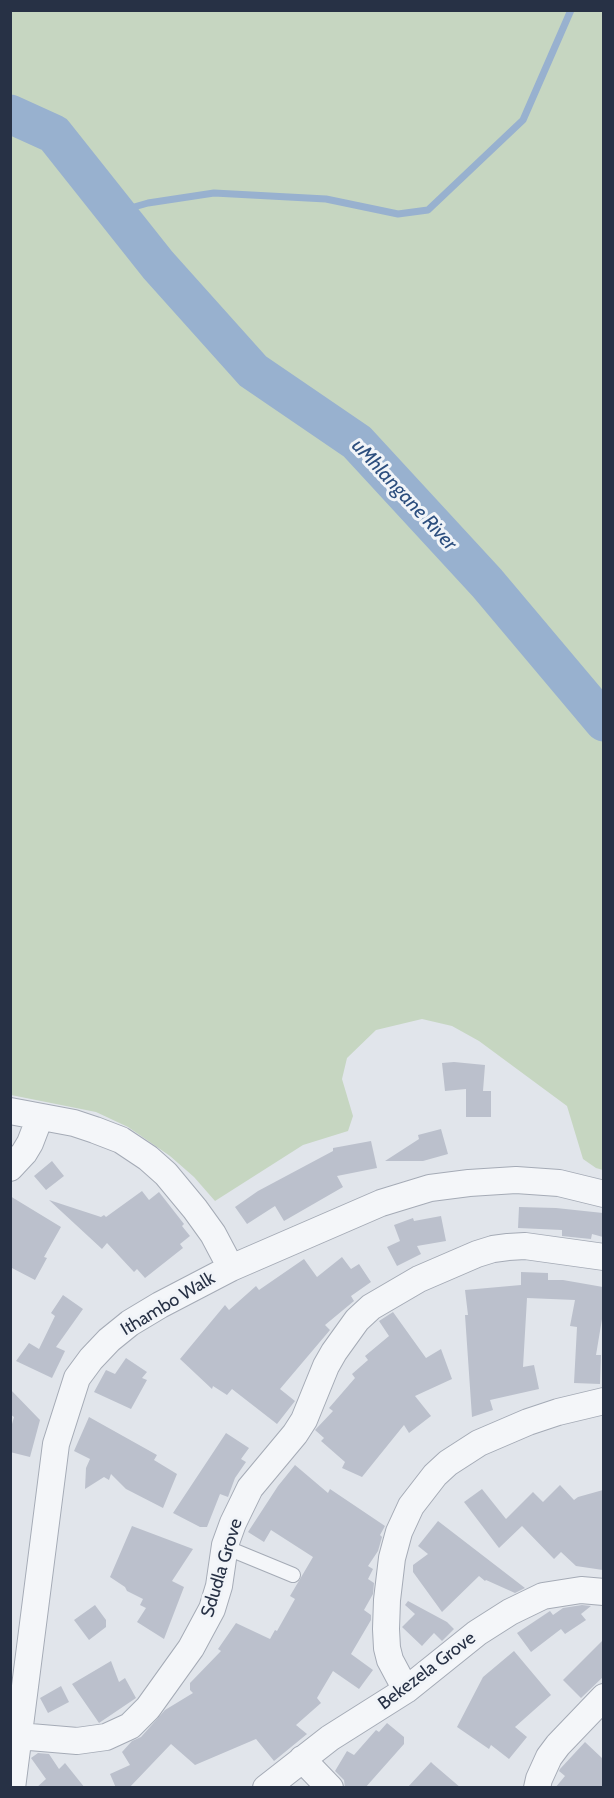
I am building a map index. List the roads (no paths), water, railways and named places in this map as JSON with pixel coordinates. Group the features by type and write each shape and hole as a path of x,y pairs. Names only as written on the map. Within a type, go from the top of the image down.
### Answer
{"street":[{"path":"10,1111 95,1130 121,1140 148,1158 166,1174 195,1209 213,1234 231,1268"},
{"path":"10,1168 30,1143 40,1117"},
{"name":"Ithambo Walk","path":"12,1788 18,1736 21,1628 56,1444 77,1378 109,1340 130,1323 160,1305 231,1268 381,1203 430,1188 516,1180 559,1183 603,1194"},
{"name":"Sdudla Grove","path":"18,1736 77,1741 91,1739 117,1733 140,1717 206,1623 216,1598 225,1547 233,1523 250,1488 295,1434 304,1420 334,1352 357,1320 371,1307 419,1279 493,1249 525,1246 603,1257"},
{"path":"406,1690 390,1660 386,1629 393,1552 411,1506 435,1475 448,1463 479,1443 548,1415 603,1401"},
{"name":"Bekezela Grove","path":"266,1788 330,1738 406,1690 477,1633 510,1612 543,1596 581,1590 603,1592"},
{"path":"537,1788 538,1779 549,1757 603,1697"},
{"path":"302,1759 330,1788"}],"lane":[{"path":"225,1547 293,1575"}],"waterway":[{"path":"102,193 120,211 148,203 214,193 326,199 398,214 428,210 523,120 571,10"},
{"name":"uMhlangane River","path":"10,114 54,134 158,265 253,371 357,442 487,583 604,722"}]}
